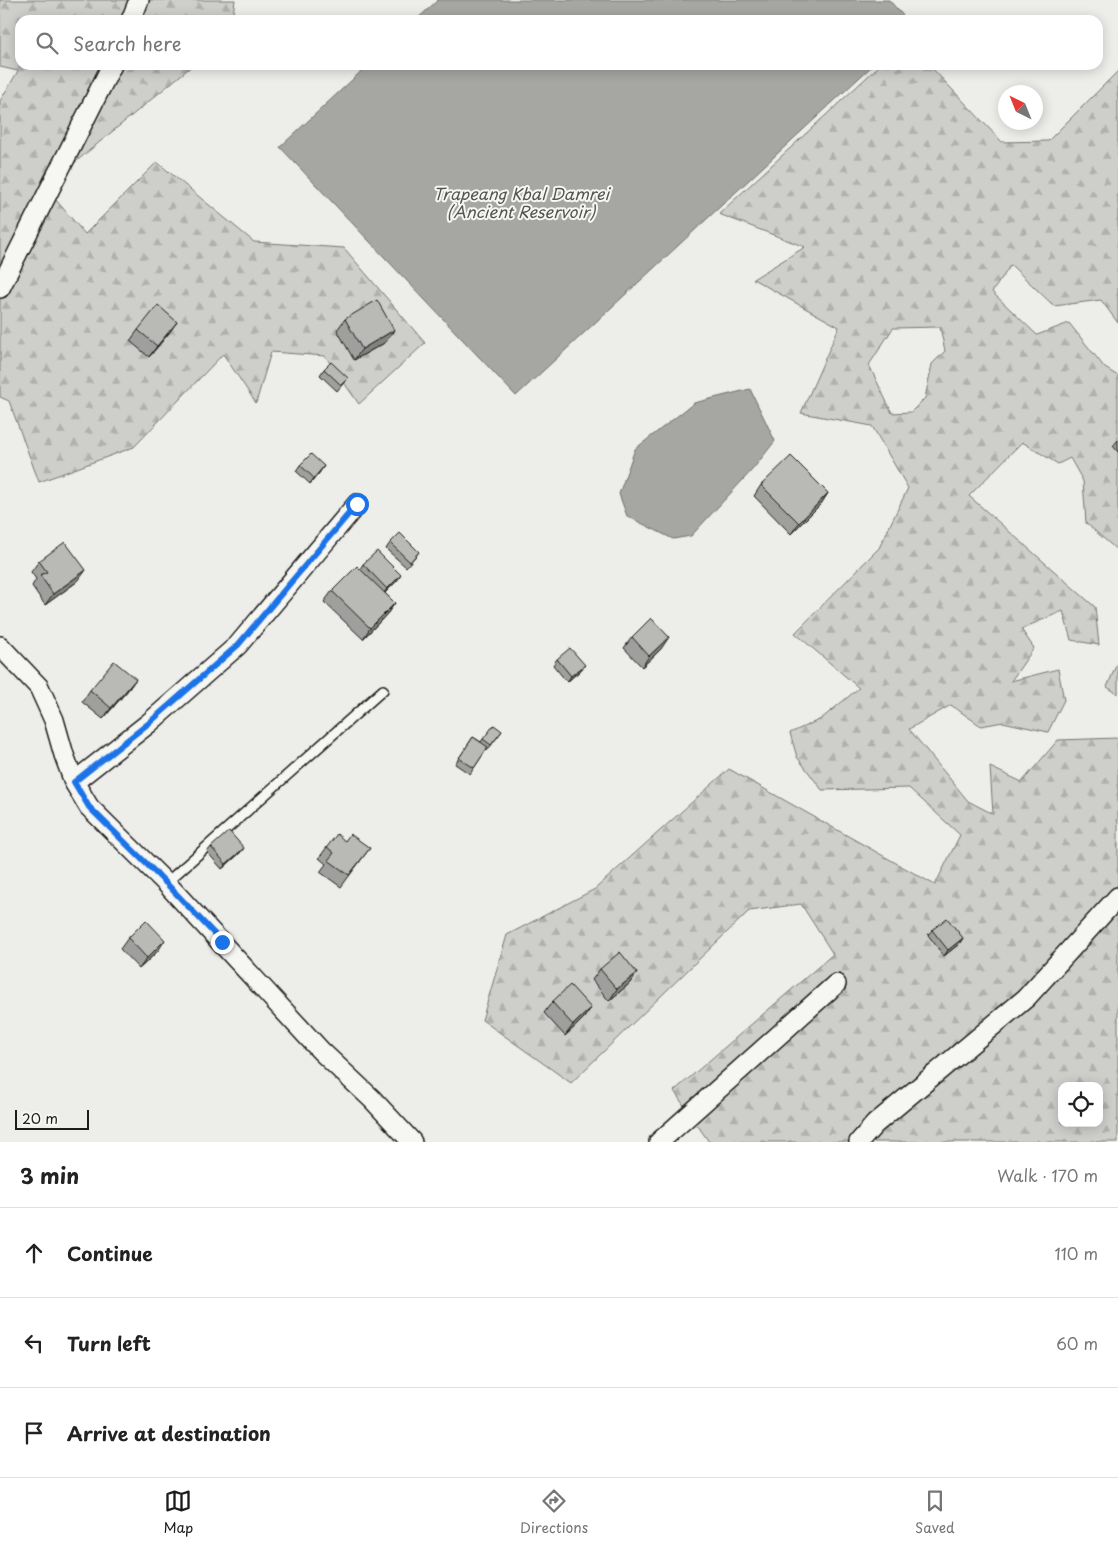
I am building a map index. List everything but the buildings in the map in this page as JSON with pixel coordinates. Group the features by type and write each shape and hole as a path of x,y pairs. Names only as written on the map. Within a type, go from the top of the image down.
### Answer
{"street":[{"path":"133,15 139,0"},
{"path":"0,288 109,70"},
{"path":"74,782 149,723 238,645 357,504"},
{"path":"0,646 39,687 54,720 74,782 89,807 166,883 321,1051 372,1099 412,1142"},
{"path":"859,1142 875,1124 1026,998 1118,897"},
{"path":"659,1142 836,984"}],"lane":[{"path":"166,883 383,690"}],"green space":[{"path":"0,0 235,0 233,15 15,15 15,70 187,70 73,164 55,199 85,234 157,162 254,242 344,248 425,343 359,404 325,356 271,352 256,403 223,354 134,447 39,482 9,401 0,397 0,101 18,71 0,67"},
{"path":"875,70 934,70 1002,142 1048,141 1118,71 1118,323 1101,300 1054,306 1011,265 992,292 1037,335 1069,323 1105,368 1118,376 1118,551 1086,523 1083,481 1070,458 1058,464 1022,442 969,496 1095,607 1099,645 1071,640 1063,611 1021,629 1034,648 1011,681 1058,669 1064,700 1048,732 1003,722 981,726 951,705 909,729 968,801 993,814 990,767 1022,782 1058,740 1118,738 1118,1142 709,1142 674,1091 833,954 801,904 749,911 571,1083 482,1020 507,935 595,889 729,769 935,885 960,835 909,788 822,790 797,757 790,733 821,719 859,688 795,633 879,548 908,488 872,426 801,413 839,327 753,279 805,247 719,214","holes":["940,327 945,351 932,364 925,398 911,412 892,413 869,365 893,328"]},
{"path":"1118,661 1118,694 1107,687"}],"water":[{"path":"438,0 889,0 902,15 422,15"},
{"name":"Trapeang Kbal Damrei (Ancient Reservoir)","path":"363,70 868,70 516,396 280,147"},
{"path":"750,389 775,441 753,469 691,536 673,539 627,516 619,494 635,449 694,403"}],"route":[{"path":"222,942 166,883 89,807 74,782 149,723 238,645 357,504"}]}
